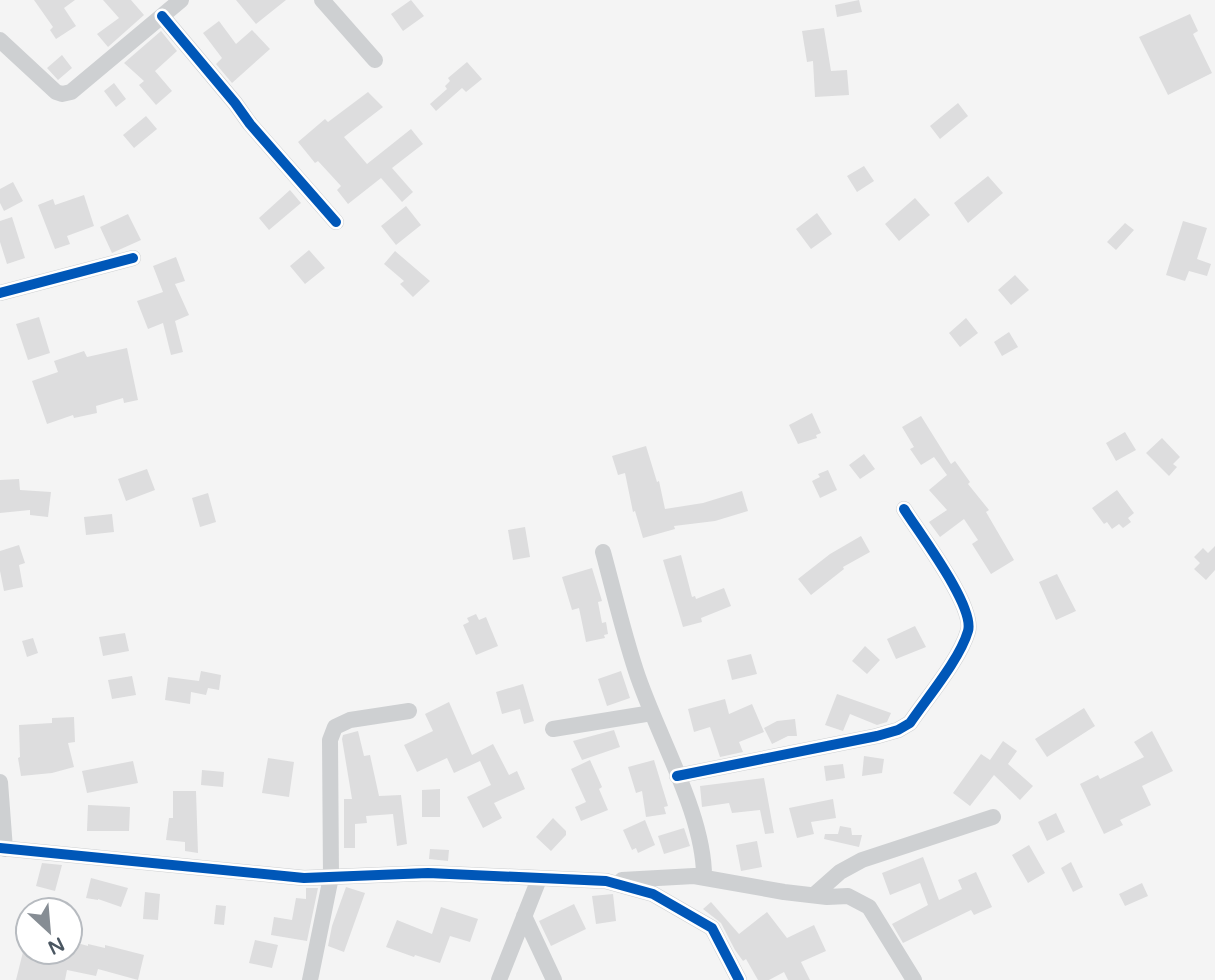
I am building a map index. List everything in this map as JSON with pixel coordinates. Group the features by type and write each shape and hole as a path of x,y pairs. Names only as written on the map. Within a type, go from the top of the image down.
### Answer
{"street":[{"path":"0,40 56,92 62,94 71,92 181,0"},
{"path":"322,0 375,60"},
{"path":"162,16 250,124 336,222"},
{"path":"0,293 133,258"},
{"path":"677,776 877,736 898,730 910,723 961,648 969,628 964,602 904,509"},
{"path":"603,552 636,671 705,854 704,878"},
{"path":"310,980 331,877 330,740 335,727 350,720 409,711"},
{"path":"553,729 652,713"},
{"path":"0,782 2,848 304,878 428,873 606,881 694,876 814,895 848,897 869,907 914,980"},
{"path":"814,895 840,872 862,860 993,817"},
{"path":"499,980 539,879"},
{"path":"606,881 653,894 712,928 739,980"},
{"path":"524,916 554,980"}],"building":[{"path":"34,0 75,0 64,8 76,26 56,39 50,30 53,27"},
{"path":"103,0 131,0 144,15 108,47 97,34 119,18"},
{"path":"236,0 286,0 256,24"},
{"path":"411,0 424,16 403,31 391,14"},
{"path":"859,0 862,12 837,17 835,5"},
{"path":"1190,14 1198,31 1193,34 1212,73 1168,95 1139,37"},
{"path":"219,21 236,44 252,30 270,49 232,83 216,64 222,58 203,33"},
{"path":"824,28 831,71 847,70 849,95 815,97 813,61 807,62 802,31"},
{"path":"161,31 177,51 155,71 172,91 156,105 139,85 144,81 124,63"},
{"path":"62,55 72,68 58,80 47,68"},
{"path":"467,62 482,79 466,92 462,88 436,111 430,104 447,89 445,86 450,81 448,78"},
{"path":"114,83 126,99 116,107 104,91"},
{"path":"368,92 383,107 344,137 367,164 411,129 423,144 392,168 413,192 402,202 381,178 348,204 337,190 341,186 318,161 315,163 298,142 325,119 328,122"},
{"path":"958,103 968,116 940,139 930,126"},
{"path":"146,116 157,129 134,148 123,135"},
{"path":"864,166 874,181 857,192 847,176"},
{"path":"988,176 1003,193 968,223 954,203"},
{"path":"13,182 23,201 4,211 0,203 0,189"},
{"path":"290,190 301,203 269,230 259,218"},
{"path":"84,195 94,226 67,236 70,244 55,249 38,205 53,199 55,205"},
{"path":"915,198 930,215 899,241 885,224"},
{"path":"406,206 421,225 396,245 381,226"},
{"path":"817,213 832,234 811,249 796,229"},
{"path":"128,214 141,240 112,253 100,227"},
{"path":"12,217 25,258 7,264 0,242 0,221"},
{"path":"1183,221 1207,228 1197,259 1211,264 1207,276 1189,271 1185,281 1166,275"},
{"path":"1125,223 1134,230 1116,250 1107,242"},
{"path":"309,250 325,268 305,284 290,266"},
{"path":"395,251 430,281 413,297 400,284 404,281 384,264"},
{"path":"176,257 185,281 175,284 189,315 175,321 183,352 171,355 163,323 148,329 137,301 163,292 153,266"},
{"path":"1015,275 1029,290 1011,305 998,290"},
{"path":"39,317 50,353 28,360 16,324"},
{"path":"966,318 978,333 960,347 949,333"},
{"path":"1009,332 1018,347 1002,356 994,342"},
{"path":"127,348 138,400 124,403 123,398 96,406 97,413 74,418 73,415 47,424 32,381 58,372 54,361 84,351 87,357"},
{"path":"812,413 821,433 816,435 817,438 798,444 789,425"},
{"path":"921,416 951,464 955,461 970,482 968,484 989,510 986,512 1014,560 991,574 972,544 978,540 964,519 940,537 929,522 947,510 929,490 947,475 934,457 921,465 910,449 914,447 902,427"},
{"path":"1125,432 1136,450 1116,461 1106,443"},
{"path":"1162,438 1180,457 1173,464 1177,467 1169,476 1146,453"},
{"path":"646,446 657,482 659,481 665,509 703,503 742,491 748,511 715,521 674,526 675,529 643,538 635,511 633,512 625,473 618,475 612,456"},
{"path":"864,454 875,469 860,479 849,465"},
{"path":"147,469 155,490 126,501 118,479"},
{"path":"828,470 837,490 820,498 812,481 820,477 818,474"},
{"path":"19,479 20,490 51,492 48,517 30,515 30,510 0,513 0,480"},
{"path":"1117,490 1134,513 1128,518 1131,522 1123,528 1119,524 1112,529 1107,522 1104,524 1092,508"},
{"path":"208,493 216,522 200,527 192,498"},
{"path":"112,514 114,532 86,535 84,517"},
{"path":"525,527 530,557 513,560 508,530"},
{"path":"861,536 870,552 843,567 844,569 811,595 798,579 830,554"},
{"path":"19,545 25,563 19,565 23,587 4,591 0,551"},
{"path":"1215,546 1215,570 1206,580 1194,569 1200,563 1194,557 1203,548 1208,553"},
{"path":"681,555 692,597 695,596 696,599 724,588 731,606 701,618 702,622 683,627 663,560"},
{"path":"592,568 602,601 598,602 602,623 606,622 608,634 604,635 605,638 586,642 579,608 572,610 562,577"},
{"path":"1057,574 1076,611 1056,620 1039,582"},
{"path":"476,614 479,620 486,617 498,646 476,655 463,625 469,622 467,618"},
{"path":"915,626 926,647 896,659 887,639"},
{"path":"125,633 129,651 103,656 99,637"},
{"path":"33,638 38,653 27,657 22,641"},
{"path":"865,646 880,660 867,674 852,661"},
{"path":"751,654 757,674 732,680 727,660"},
{"path":"201,671 221,675 219,690 208,688 206,695 191,692 190,704 165,700 168,677 199,681"},
{"path":"621,671 630,698 607,706 598,679"},
{"path":"132,676 136,695 112,699 108,680"},
{"path":"523,684 534,721 524,724 520,709 502,714 496,692"},
{"path":"837,694 891,713 887,722 877,725 850,714 843,731 825,725"},
{"path":"725,699 729,714 752,704 764,732 739,742 743,752 720,757 710,727 694,732 688,709"},
{"path":"449,702 472,755 493,744 509,775 517,771 525,789 494,803 502,818 483,828 467,797 491,785 480,761 454,773 447,758 417,772 404,745 433,731 425,714"},
{"path":"1084,708 1095,726 1047,757 1035,739"},
{"path":"74,717 75,742 68,743 74,767 52,773 21,776 18,758 19,725 52,723 52,718"},
{"path":"795,719 797,736 788,736 772,744 764,728 777,721"},
{"path":"614,730 620,747 582,760 573,741"},
{"path":"358,731 364,756 370,755 379,796 401,795 407,844 397,846 393,814 366,816 367,823 355,824 355,848 344,848 344,799 352,799 342,739 343,735"},
{"path":"1152,731 1173,771 1142,786 1151,805 1120,820 1123,825 1104,834 1080,784 1098,775 1100,779 1144,757 1134,742"},
{"path":"1003,741 1017,751 1008,764 1033,786 1020,800 994,775 970,806 953,793 981,754 990,760"},
{"path":"864,756 884,759 882,773 862,776"},
{"path":"268,758 294,762 289,797 262,793"},
{"path":"590,760 602,787 599,789 608,810 581,821 575,807 586,802 571,769"},
{"path":"654,760 668,806 664,807 666,814 646,817 642,791 636,793 628,767"},
{"path":"133,761 138,783 87,793 82,771"},
{"path":"843,764 845,778 826,781 824,766"},
{"path":"202,770 224,772 223,787 201,785"},
{"path":"764,778 774,833 765,834 760,810 732,813 729,803 702,807 700,786"},
{"path":"440,789 440,817 422,817 422,790"},
{"path":"173,791 196,791 198,853 185,851 185,842 166,840 169,818 173,818"},
{"path":"833,799 836,818 811,822 814,834 797,838 789,808"},
{"path":"88,805 130,807 129,831 87,831"},
{"path":"1056,813 1065,832 1047,841 1038,822"},
{"path":"553,818 566,831 566,835 551,851 536,837"},
{"path":"645,820 655,845 638,853 636,848 632,850 623,830"},
{"path":"840,826 851,828 852,835 862,835 859,847 824,839 825,834 838,834"},
{"path":"684,828 690,846 664,854 658,836"},
{"path":"757,841 762,867 741,871 736,845"},
{"path":"1029,845 1045,873 1028,883 1012,855"},
{"path":"430,849 449,850 448,861 429,859"},
{"path":"923,857 939,900 962,889 958,880 976,872 992,907 974,915 971,910 903,943 892,924 928,905 920,883 890,895 882,873"},
{"path":"1071,862 1083,887 1073,892 1061,868"},
{"path":"42,863 62,865 55,891 36,886"},
{"path":"91,878 128,888 121,907 86,898"},
{"path":"1142,883 1148,896 1125,906 1119,894"},
{"path":"346,887 365,893 344,952 328,946"},
{"path":"306,888 318,888 307,941 271,935 274,917 292,920 296,898 306,899"},
{"path":"145,892 160,894 158,920 143,919"},
{"path":"613,894 616,921 596,924 592,896"},
{"path":"711,902 739,934 767,912 787,938 814,925 826,951 801,962 810,980 788,980 784,972 769,980 758,980 746,959 743,961 735,950 721,923 703,909"},
{"path":"574,904 586,929 551,946 539,921"},
{"path":"216,905 226,906 224,925 214,924"},
{"path":"441,907 478,919 470,942 450,936 440,963 386,947 397,920 432,934"},
{"path":"255,940 278,945 272,968 249,963"},
{"path":"88,944 105,948 105,945 144,955 138,980 98,969 96,976 67,970 65,980 16,980 20,966 84,966 84,945"}],"cycle path":[{"path":"162,16 250,124 336,222"},
{"path":"0,293 133,258"},
{"path":"677,776 877,736 898,730 910,723 958,654 968,631 968,620 955,588 904,509"},
{"path":"0,848 304,878 428,873 606,881 653,894 712,928 739,980"}]}
